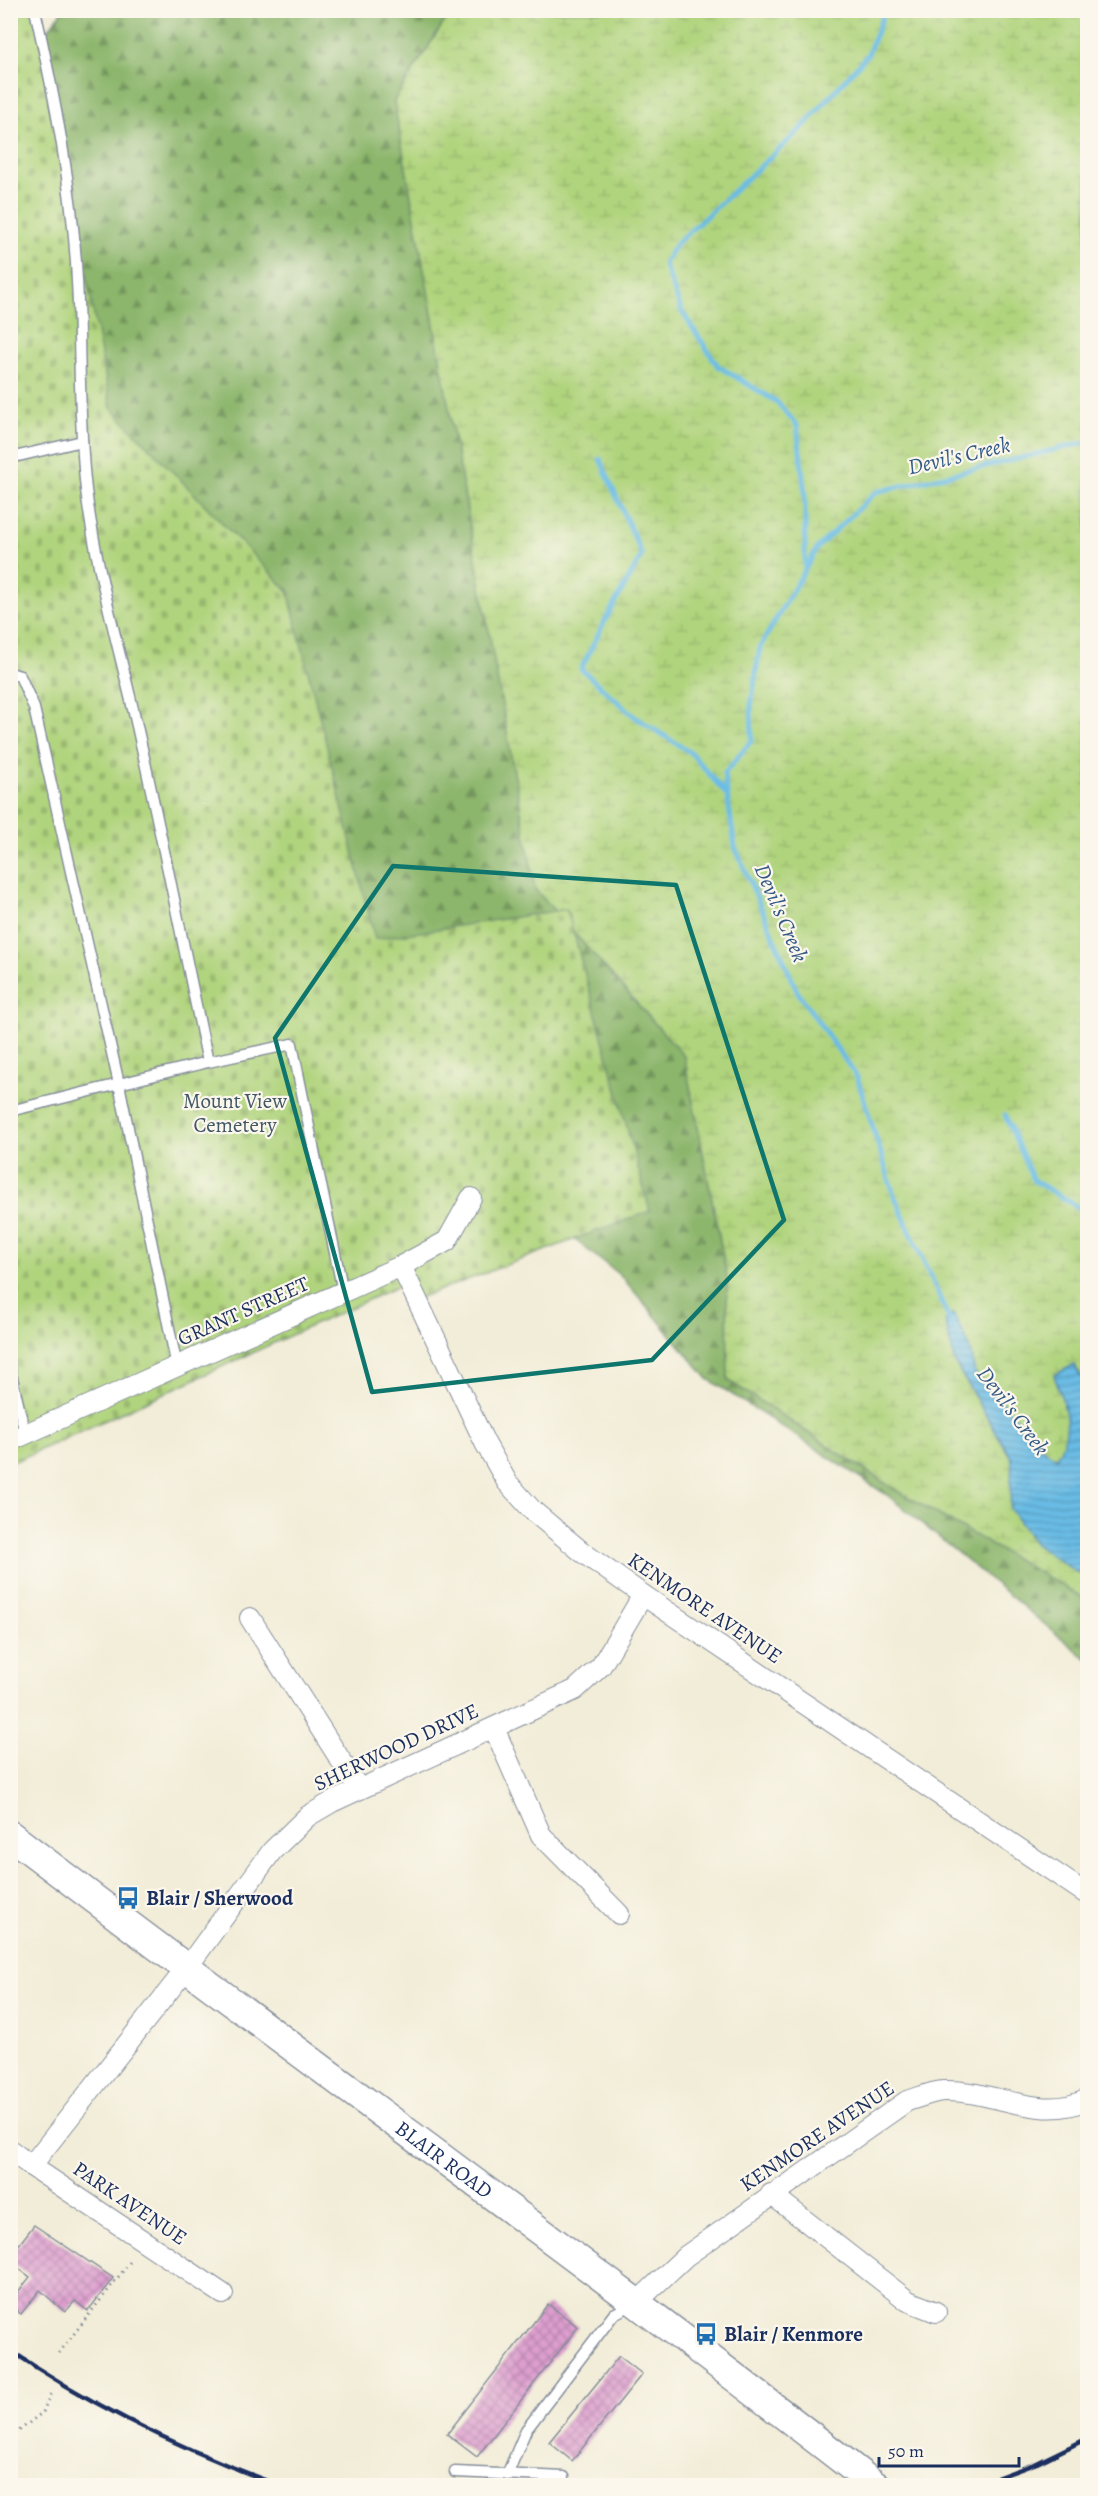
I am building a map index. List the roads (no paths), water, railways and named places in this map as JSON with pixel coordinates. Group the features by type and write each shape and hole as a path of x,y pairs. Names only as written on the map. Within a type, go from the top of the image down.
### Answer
{"street":[{"name":"GRANT STREET","path":"17,1437 401,1266 447,1241 471,1198"},
{"name":"KENMORE AVENUE","path":"401,1266 485,1443 507,1482 534,1511 582,1552 643,1595 1088,1895"},
{"name":"SHERWOOD DRIVE","path":"31,2166 186,1969 272,1851 308,1816 359,1789 575,1690 601,1666 643,1595"},
{"path":"250,1618 359,1789"},
{"path":"494,1728 541,1835 619,1914"},
{"name":"BLAIR ROAD","path":"10,1835 186,1969 637,2302 876,2486"},
{"name":"KENMORE AVENUE","path":"637,2302 686,2256 771,2194 907,2101 941,2091 969,2093 1043,2109 1072,2107 1088,2099"},
{"name":"PARK AVENUE","path":"10,2150 223,2294"},
{"path":"771,2194 908,2301 936,2312"}],"lane":[{"path":"35,10 50,77 69,199 77,280 82,441 87,492 208,1062"},
{"path":"10,458 82,441"},
{"path":"10,673 20,676 34,708 119,1084 177,1366"},
{"path":"10,1111 208,1062 292,1044 343,1292"},
{"path":"10,1369 17,1437"},
{"path":"507,2475 526,2430 614,2314 637,2302"},
{"path":"454,2472 564,2477"}],"water":[{"path":"953,1313 968,1343 975,1373 999,1397 1032,1440 1056,1458 1062,1447 1067,1426 1054,1375 1074,1365 1087,1386 1087,1579 1035,1544 1010,1509 1012,1459 955,1363 945,1321"}],"waterway":[{"path":"805,568 805,494 797,425 777,402 718,366 682,312 664,263 676,244 801,129 868,54 885,10"},
{"name":"Devil's Creek","path":"951,1323 894,1195 857,1077 797,991 735,847 724,774 752,740 751,706 760,647 818,547 876,492 1088,442"},
{"path":"600,459 642,555 581,669 635,717 691,753 727,795"},
{"path":"1005,1115 1033,1180 1073,1204 1088,1216"}],"railway":[{"path":"10,2350 74,2391 141,2427 281,2486"},
{"path":"975,2486 1037,2463 1088,2438"}],"place":[{"name":"Blair / Sherwood","path":"128,1898"},
{"name":"Blair / Kenmore","path":"706,2334"}],"park label":[{"name":"Mount View Cemetery","path":"235,1113"}]}
